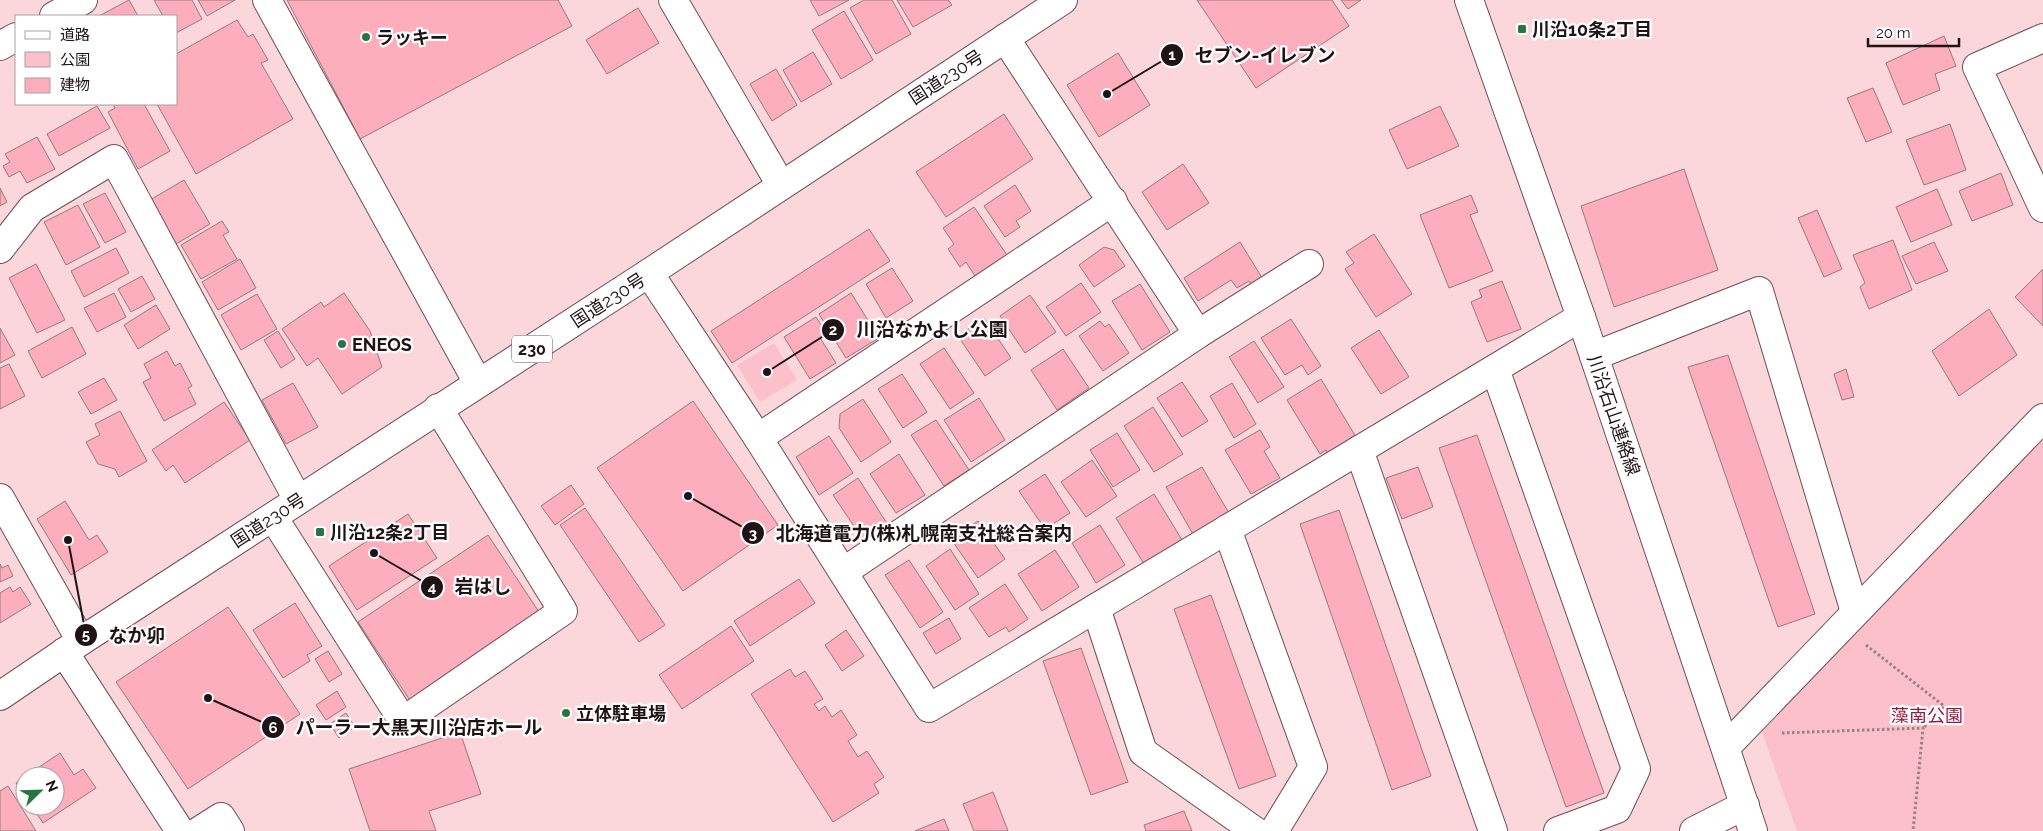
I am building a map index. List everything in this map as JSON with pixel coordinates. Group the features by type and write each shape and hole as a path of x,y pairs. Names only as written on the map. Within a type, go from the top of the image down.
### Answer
{"main road":[{"path":"56,15 83,0"},
{"path":"267,0 478,384"},
{"path":"673,0 781,186"},
{"name":"国道230号","path":"0,696 438,408 650,273 1063,0"},
{"name":"川沿石山連絡線","path":"1469,0 1732,741 1745,805 1753,831"},
{"path":"0,46 15,38"},
{"path":"1005,38 1198,334"},
{"path":"2043,38 1978,67 2043,208"},
{"path":"0,249 32,208 114,159 298,500"},
{"path":"758,438 1112,201"},
{"path":"843,572 1198,334 1309,264"},
{"path":"650,273 758,438 929,708 1581,317"},
{"path":"1594,356 1759,291 1848,619"},
{"path":"1495,369 1636,769 1617,810 1558,831"},
{"path":"273,517 403,721 563,612 438,408"},
{"path":"1732,741 2043,418"},
{"path":"1359,450 1494,831"},
{"path":"0,498 73,647 180,831"},
{"path":"1227,529 1312,768 1274,831"},
{"path":"1096,608 1143,752 1255,831"},
{"path":"1694,831 1745,805"},
{"path":"199,831 221,817 230,831"}],"path":[{"path":"1848,619 1944,706 1922,728 1913,831"},
{"path":"1732,741 1922,728"}],"green space":[{"path":"774,343 797,380 760,402 737,365"},
{"name":"藻南公園","path":"2043,428 2043,831 1797,831 1759,724"}],"building":[{"path":"129,0 137,15 101,15"},
{"path":"154,0 192,0 202,19 178,32 178,15 162,15"},
{"path":"198,0 235,0 207,16"},
{"path":"287,0 558,0 572,26 360,139"},
{"path":"810,0 849,0 819,16"},
{"path":"864,0 892,0 911,34 876,54 850,8"},
{"path":"897,0 948,0 952,5 913,27"},
{"path":"1197,0 1332,0 1349,26 1256,88"},
{"path":"1341,0 1361,0 1348,9"},
{"path":"638,8 659,43 607,74 586,40"},
{"path":"844,11 873,60 841,79 812,30"},
{"path":"237,20 248,37 253,34 268,60 261,63 293,119 196,174 158,105 178,105 178,53"},
{"path":"1944,36 1956,66 1935,74 1940,90 1903,105 1886,63"},
{"path":"813,52 832,84 801,102 783,70"},
{"path":"1118,53 1150,105 1099,137 1067,85"},
{"path":"776,69 797,105 772,121 750,84"},
{"path":"1873,88 1892,132 1866,142 1847,98"},
{"path":"114,105 145,105 170,151 138,169 108,112 115,108"},
{"path":"97,106 110,128 59,156 47,134"},
{"path":"1440,106 1459,146 1407,169 1389,130"},
{"path":"1004,114 1033,159 946,217 916,172"},
{"path":"1950,124 1966,170 1924,185 1906,140"},
{"path":"37,137 55,169 27,183 20,171 9,177 3,166 10,162 5,154"},
{"path":"1183,164 1209,203 1167,230 1142,192"},
{"path":"1684,169 1718,270 1614,307 1581,206"},
{"path":"2001,173 2013,205 1972,221 1959,191"},
{"path":"184,180 210,224 176,244 150,200"},
{"path":"1015,185 1031,211 1016,221 1020,227 1005,237 984,206"},
{"path":"0,188 7,202 0,206"},
{"path":"1937,189 1952,225 1911,242 1896,207"},
{"path":"105,193 126,232 105,243 83,204"},
{"path":"1471,195 1478,212 1470,215 1493,271 1449,288 1420,215"},
{"path":"78,205 100,247 66,265 44,222"},
{"path":"974,207 1007,255 975,276 966,262 960,267 948,249 954,244 943,228"},
{"path":"1817,210 1842,269 1824,277 1798,218"},
{"path":"222,221 229,232 223,235 237,259 201,279 181,245"},
{"path":"869,229 890,261 732,363 711,331"},
{"path":"1374,234 1412,294 1376,317 1345,269 1354,263 1346,252"},
{"path":"1893,240 1912,290 1869,309 1860,287 1865,283 1853,255"},
{"path":"1240,242 1264,281 1253,288 1249,281 1237,288 1231,280 1198,301 1184,278"},
{"path":"1934,242 1948,271 1916,284 1902,256"},
{"path":"1104,247 1114,250 1125,266 1094,287 1079,265"},
{"path":"116,248 129,273 84,297 71,271"},
{"path":"240,259 256,288 218,310 202,282"},
{"path":"36,264 65,320 37,333 9,278"},
{"path":"892,268 913,301 886,318 866,284"},
{"path":"2043,269 2043,326 2015,297"},
{"path":"142,276 155,299 131,312 118,289"},
{"path":"1502,281 1521,329 1487,342 1471,302 1482,297 1479,290"},
{"path":"1081,283 1101,312 1066,336 1046,307"},
{"path":"1140,284 1170,332 1142,350 1112,301"},
{"path":"114,293 126,317 97,332 84,308"},
{"path":"344,293 370,331 382,367 342,394 318,358 307,366 282,329 321,302 324,307"},
{"path":"851,293 879,338 846,358 819,314"},
{"path":"257,294 277,329 241,350 221,315"},
{"path":"1030,295 1056,332 1025,353 1000,316"},
{"path":"156,305 170,329 138,349 124,325"},
{"path":"1989,309 2017,355 1959,396 1932,351"},
{"path":"816,317 827,334 820,338 836,363 810,379 784,337"},
{"path":"984,318 1011,358 985,376 958,336"},
{"path":"1291,319 1321,366 1308,375 1302,365 1285,375 1261,338"},
{"path":"1100,321 1105,327 1109,324 1129,353 1103,371 1079,336"},
{"path":"72,327 86,354 42,378 28,351"},
{"path":"0,328 15,355 0,363"},
{"path":"1379,330 1409,377 1381,394 1351,348"},
{"path":"278,331 295,359 281,368 264,340"},
{"path":"1254,341 1284,387 1258,403 1229,357"},
{"path":"944,348 974,393 950,409 920,364"},
{"path":"1063,349 1089,388 1057,410 1031,370"},
{"path":"167,351 175,366 180,363 192,386 188,388 196,404 164,421 143,382 151,378 144,364"},
{"path":"1728,355 1815,614 1778,627 1688,367"},
{"path":"9,364 25,396 0,409 0,368"},
{"path":"1846,369 1854,397 1842,400 1834,374"},
{"path":"902,374 927,412 903,428 878,389"},
{"path":"104,378 117,400 91,414 78,392"},
{"path":"1321,379 1356,437 1328,454 1326,450 1320,454 1287,400"},
{"path":"1182,382 1208,421 1182,437 1157,398"},
{"path":"293,383 318,427 286,444 262,400"},
{"path":"1232,383 1256,424 1234,438 1210,396"},
{"path":"979,398 1005,440 971,462 944,420"},
{"path":"863,399 891,442 861,462 839,428 840,414"},
{"path":"693,401 778,525 683,591 597,468"},
{"path":"224,402 250,440 185,483 173,465 166,471 152,450"},
{"path":"1153,407 1183,454 1154,472 1124,426"},
{"path":"120,411 147,461 119,477 115,469 98,464 86,442 100,435 95,424"},
{"path":"936,420 969,470 944,486 911,435"},
{"path":"1260,430 1270,447 1264,451 1280,478 1251,494 1225,450"},
{"path":"1117,433 1140,470 1113,487 1090,450"},
{"path":"1477,435 1604,793 1566,807 1439,448"},
{"path":"829,436 853,473 819,495 796,457"},
{"path":"899,454 925,495 896,513 870,474"},
{"path":"1092,460 1117,496 1086,517 1061,482"},
{"path":"1202,467 1230,515 1194,536 1166,487"},
{"path":"1418,467 1433,507 1402,519 1386,478"},
{"path":"1045,474 1070,513 1045,529 1019,491"},
{"path":"858,478 888,525 864,541 833,495"},
{"path":"571,485 584,504 555,525 541,506"},
{"path":"1154,494 1182,540 1144,564 1116,518"},
{"path":"65,501 89,540 97,535 108,552 71,575 37,519"},
{"path":"585,508 665,625 639,642 560,525"},
{"path":"1339,510 1431,776 1392,790 1300,524"},
{"path":"408,514 437,558 357,610 329,566"},
{"path":"978,521 1005,559 978,578 951,539"},
{"path":"1100,525 1125,565 1096,583 1072,543"},
{"path":"488,535 543,618 413,705 358,622"},
{"path":"950,549 979,594 955,610 926,566"},
{"path":"1055,550 1079,587 1042,611 1018,574"},
{"path":"909,560 943,612 920,628 885,575"},
{"path":"0,564 2,568 8,565 13,576 0,582"},
{"path":"799,579 815,603 750,646 734,621"},
{"path":"1005,584 1028,619 1009,632 1006,627 989,637 969,608"},
{"path":"10,587 13,592 20,587 31,604 0,623 0,593"},
{"path":"1211,595 1276,776 1239,789 1174,609"},
{"path":"295,603 322,646 307,655 310,661 283,678 253,630"},
{"path":"228,607 300,714 188,789 116,682"},
{"path":"949,618 961,639 936,654 923,633"},
{"path":"731,626 754,661 682,709 659,675"},
{"path":"846,630 864,656 842,671 825,645"},
{"path":"1081,648 1128,782 1091,795 1043,661"},
{"path":"328,651 342,674 329,682 315,659"},
{"path":"790,669 795,677 805,671 823,699 814,704 819,711 825,706 832,717 841,710 857,735 848,741 858,757 867,751 884,777 874,784 879,793 833,822 751,694"},
{"path":"337,691 346,707 326,720 316,705"},
{"path":"346,713 355,727 339,738 330,724"},
{"path":"460,732 481,794 429,811 436,831 370,831 349,769"},
{"path":"60,753 74,775 83,769 96,788 65,808 65,766 41,766"},
{"path":"8,786 15,797 15,816 27,816 36,831 0,831 0,791"},
{"path":"993,792 1008,831 974,831 963,804"},
{"path":"1184,811 1192,831 1146,831 1144,825"},
{"path":"38,816 54,816 43,823"},
{"path":"944,819 949,831 915,831"}],"place":[{"name":"川沿10条2丁目","path":"1522,29"},
{"name":"ラッキー","path":"366,37"},
{"name":"セブン-イレブン","path":"1107,94"},
{"name":"ENEOS","path":"342,344"},
{"name":"川沿なかよし公園","path":"767,372"},
{"name":"北海道電力(株)札幌南支社総合案内","path":"688,496"},
{"name":"川沿12条2丁目","path":"320,532"},
{"name":"なか卯","path":"68,540"},
{"name":"岩はし","path":"374,553"},
{"name":"パーラー大黒天川沿店ホール","path":"208,698"},
{"name":"立体駐車場","path":"566,713"}]}
